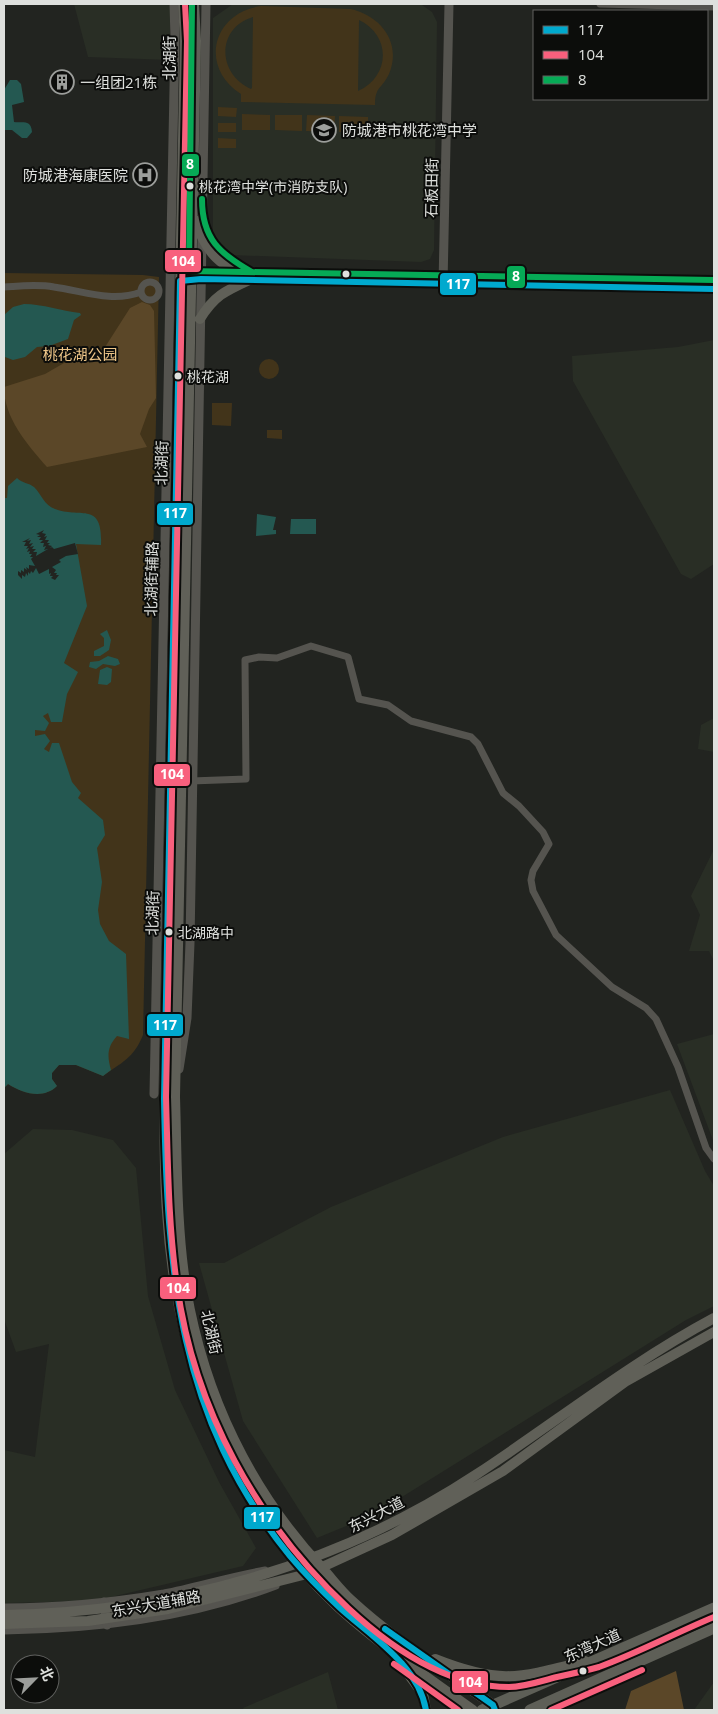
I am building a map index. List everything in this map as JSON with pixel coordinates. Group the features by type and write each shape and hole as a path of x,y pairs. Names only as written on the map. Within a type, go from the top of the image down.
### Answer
{"main road":[{"name":"北湖街","path":"184,4 175,282 164,1099 167,1213 174,1277 186,1341 205,1405 225,1452 249,1497 297,1564 337,1605 391,1651 473,1710"},
{"name":"北湖街","path":"194,4 201,41 193,212 196,279 186,819 175,1097 180,1233 186,1289 202,1357 219,1412 248,1470 276,1512 312,1559 349,1599 379,1624 494,1708"},
{"path":"193,212 202,240 222,265 248,280"},
{"path":"200,319 210,303 217,297 248,280"},
{"name":"东兴大道","path":"4,1615 105,1614 136,1604 210,1590 312,1559 378,1531 429,1504 477,1474 620,1374 714,1318"},
{"name":"东兴大道","path":"4,1624 48,1623 105,1614 168,1609 307,1574 322,1568 392,1536 487,1481 625,1382 714,1332"},
{"name":"东湾大道","path":"482,1710 494,1708 603,1656 714,1608"},
{"path":"530,1710 714,1628"},
{"path":"391,1651 423,1694 426,1710"},
{"path":"420,1653 466,1672 506,1678 523,1677 603,1656"}],"street":[{"name":"北湖街辅路","path":"154,1094 175,282 174,4"},
{"path":"193,442 200,319 196,279 202,240 201,41 206,4"},
{"name":"石板田街","path":"443,284 449,4"},
{"path":"600,4 714,7"},
{"path":"159,288 175,282 196,279 714,289"},
{"path":"4,287 53,286 98,296 130,296 141,292 144,284 149,282 159,288 159,294 153,300 145,299 141,292"},
{"path":"191,781 246,779 245,660 259,657 277,658 311,646 348,657 359,699 388,706 411,721 471,737 478,744 503,793 519,806 543,832 549,844 533,872 531,880 533,891 556,935 612,987 646,1008 656,1019 678,1067 706,1148 714,1159"},
{"path":"186,819 191,781 188,709"},
{"name":"东兴大道辅路","path":"4,1631 49,1630 105,1614 152,1594 240,1574 297,1564"},
{"name":"东兴大道辅路","path":"4,1607 48,1607 105,1614 170,1616 248,1597 307,1574"},
{"path":"136,1604 152,1594"},
{"path":"212,1599 248,1597"},
{"path":"548,1710 585,1686"}],"shaded area":[{"path":"74,4 170,4 170,60 88,57"},
{"name":"防城港市桃花湾中学","path":"233,4 422,5 432,12 437,22 434,250 430,259 421,262 231,255 222,252 217,246 213,238 213,18"},
{"path":"142,302 150,305 154,311 156,398 149,409 140,434 147,447 47,467 25,440 12,420 5,398 4,387 45,374 71,359 100,355 130,308"},
{"path":"714,340 714,564 691,579 681,574 573,381 572,356 678,347"},
{"path":"714,718 714,752 698,749 701,725"},
{"path":"714,849 714,961 709,951 689,951 700,915 691,896"},
{"path":"714,1034 714,1143 677,1044"},
{"path":"670,1090 705,1171 714,1186 714,1306 686,1320 373,1515 317,1538 243,1421 199,1263 224,1263 331,1207 503,1137"},
{"path":"33,1129 72,1130 113,1140 136,1168 148,1296 175,1390 219,1482 256,1548 243,1566 94,1601 4,1603 4,1450 35,1457 49,1344 16,1352 4,1319 4,1154"},
{"path":"676,1671 684,1710 625,1710 631,1691"},
{"path":"328,1672 338,1710 244,1710 243,1708"},
{"path":"714,1682 714,1710 694,1710"}],"green space":[{"path":"261,6 351,9 362,13 380,24 391,42 393,52 389,74 376,94 375,105 241,102 241,94 228,83 220,70 216,56 217,42 222,30 231,19 244,11","holes":["253,17 252,88 251,89 240,82 232,73 227,63 225,52 227,41 232,31 241,23","359,20 377,35 383,56 377,76 358,91"]},
{"path":"218,107 237,108 236,117 218,116"},
{"path":"242,114 270,115 270,130 242,130"},
{"path":"275,115 302,115 302,131 275,130"},
{"path":"307,115 335,116 334,132 306,131"},
{"path":"339,116 368,117 368,132 339,132"},
{"path":"218,123 236,123 236,132 218,132"},
{"path":"218,138 236,139 236,148 218,148"},
{"name":"桃花湖公园","path":"4,273 143,275 159,277 143,1035 131,1055 103,1076 76,1065 59,1065 52,1073 52,1079 57,1086 45,1093 39,1094 32,1094 8,1084 4,1088"},
{"path":"265,359 273,359 279,365 279,373 273,379 265,379 259,373 259,365"},
{"path":"212,403 232,403 231,426 212,425"},
{"path":"267,430 282,430 282,439 267,438"}],"water":[{"path":"10,80 17,80 21,84 24,102 12,105 14,122 28,123 30,125 32,132 27,138 22,138 12,130 4,130 4,90"},
{"path":"24,304 80,313 81,315 74,320 68,339 49,346 37,347 25,357 13,360 5,357 4,315 13,307"},
{"path":"17,478 34,487 46,502 55,509 94,516 101,531 101,545 76,544 87,606 64,663 78,672 67,694 62,722 51,722 48,713 43,716 49,723 45,731 35,730 35,736 45,734 50,741 44,749 49,752 52,743 59,743 72,782 81,793 78,798 103,820 105,835 97,848 102,882 98,910 100,924 109,941 126,954 129,1039 117,1036 111,1044 109,1060 111,1070 103,1076 76,1065 59,1065 52,1073 52,1079 57,1086 45,1093 39,1094 32,1094 8,1084 4,1088 4,498 7,498 8,486"},
{"path":"257,514 276,517 273,530 276,530 276,534 256,536"},
{"path":"291,519 316,519 316,534 290,534"},
{"path":"107,630 111,640 109,650 100,656 94,656 94,651 104,646 104,638 100,634"},
{"path":"108,656 118,659 120,664 115,666 103,664 96,669 89,667 90,662 99,661"},
{"path":"107,667 112,669 111,682 107,685 98,684 100,670"}],"pier":[{"path":"44,530 42,533 46,534 44,537 47,536 45,540 49,540 47,543 50,543 48,545 52,546 50,548 54,549 75,543 78,554 66,556 59,560 61,562 52,567 56,570 54,573 59,575 55,580 51,578 53,576 50,576 49,569 39,574 36,568 33,573 31,571 30,574 28,572 28,576 26,573 25,577 22,575 22,579 18,575 18,571 21,573 21,570 24,572 24,568 27,570 26,567 29,569 29,565 35,566 31,559 33,557 30,557 32,554 29,554 30,551 27,552 28,546 24,546 26,542 22,542 30,538 27,541 31,540 29,544 33,543 30,547 34,546 32,549 36,549 33,552 37,552 36,556 48,549 44,550 46,546 43,547 44,543 40,543 43,540 39,540 41,537 37,537 40,535 36,534"}],"transit line":[{"name":"104","path":"185,4 187,41 166,1097 169,1191 174,1262 185,1331 198,1376 215,1419 235,1461 258,1501 285,1539 315,1575 365,1623 402,1651 442,1673 486,1685 509,1687 527,1685 599,1667 714,1617"},
{"name":"8","path":"192,4 189,271 714,280"},
{"name":"8","path":"202,199 205,225 215,244 231,259 252,272"},
{"name":"117","path":"426,1710 414,1679 404,1666 308,1576 290,1556 252,1504 223,1450 201,1396 186,1340 175,1282 169,1223 164,1099 180,281 201,279 714,289"},
{"name":"117","path":"385,1629 493,1705 495,1710"},
{"name":"104","path":"394,1664 458,1710"},
{"name":"104","path":"551,1710 642,1670"}],"place":[{"name":"一组团21栋","path":"62,82"},
{"name":"防城港市桃花湾中学","path":"324,130"},
{"name":"防城港海康医院","path":"145,175"},
{"name":"桃花湾中学(市消防支队)","path":"190,186"},
{"name":"桃花湖","path":"178,376"},
{"name":"北湖路中","path":"169,932"}]}
